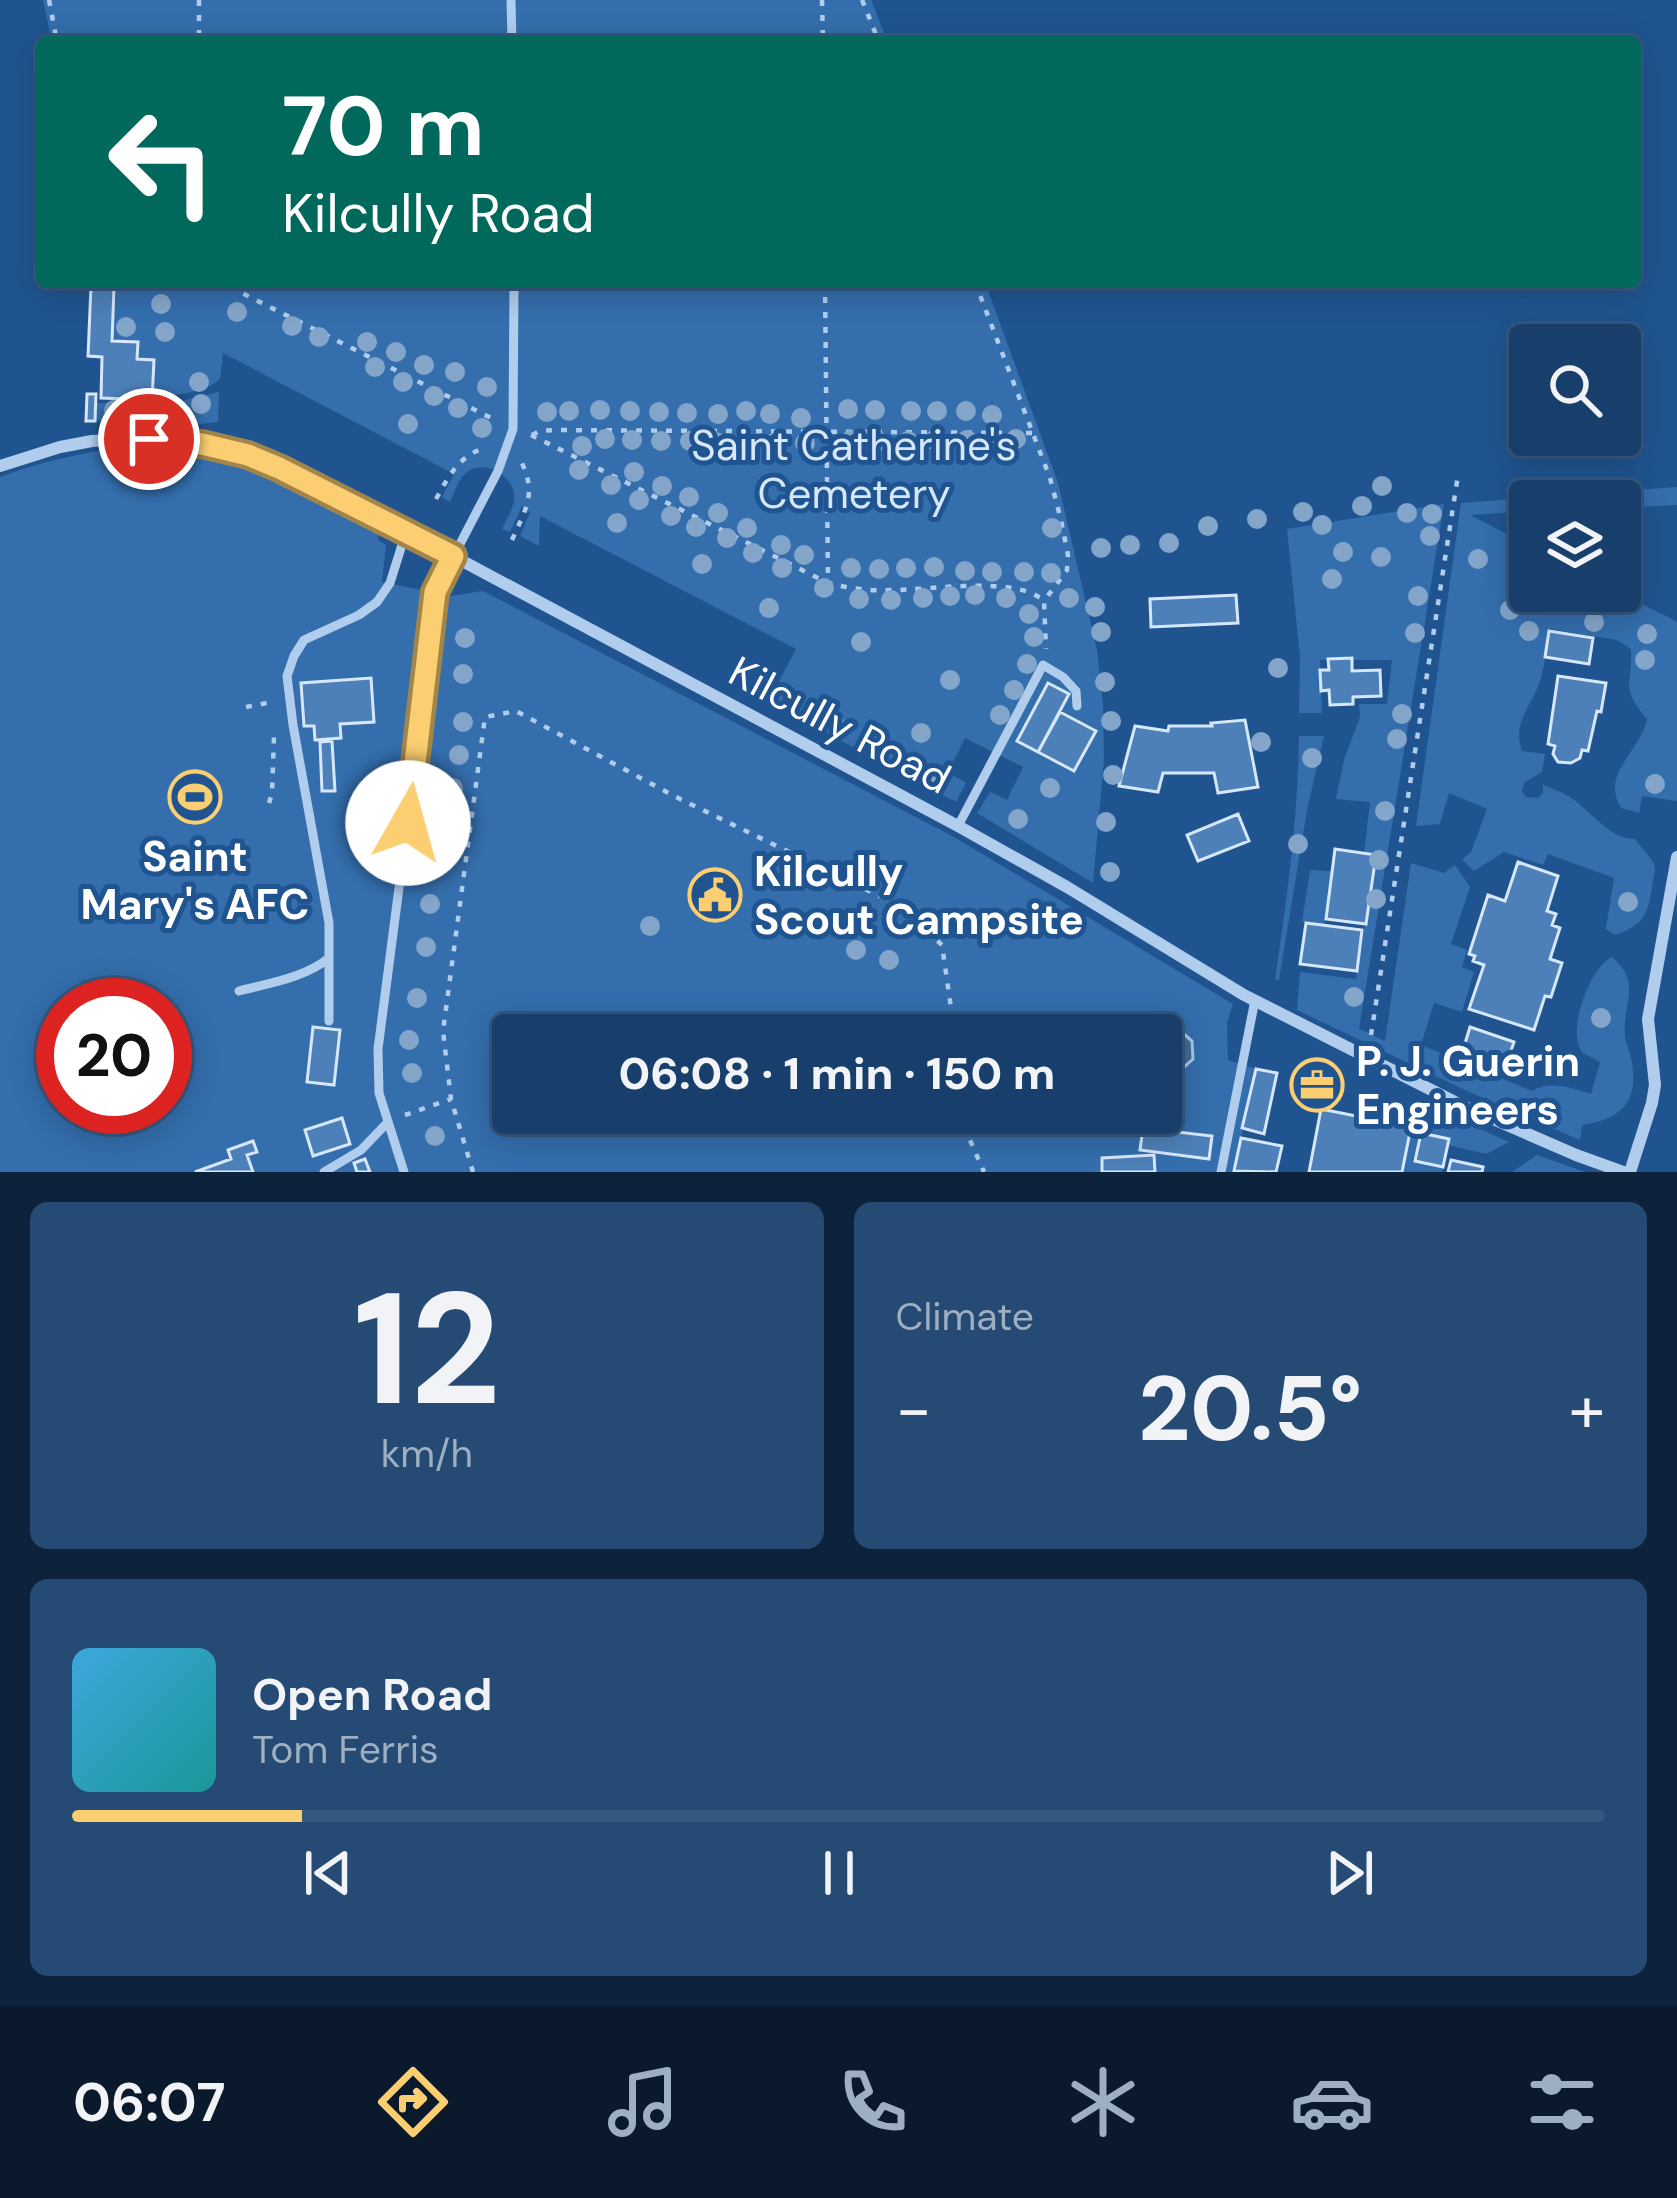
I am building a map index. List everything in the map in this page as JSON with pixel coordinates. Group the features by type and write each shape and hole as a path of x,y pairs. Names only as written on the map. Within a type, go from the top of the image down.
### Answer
{"street":[{"name":"Kilcully Road","path":"0,466 92,441 149,439 202,444 279,468 958,826 1255,1000 1495,1120 1626,1172"},
{"path":"1626,1172 1647,1120 1654,1085 1648,1019 1677,856"}],"lane":[{"path":"511,0 512,36"},
{"path":"404,1172 379,1093 378,1049 435,592 513,429 514,288"},
{"path":"329,1021 329,923 286,676 304,640 376,602 390,583 406,532"},
{"path":"958,826 1043,664 1076,691 1077,706"},
{"path":"239,991 299,975 330,957"},
{"path":"1221,1172 1255,1000"},
{"path":"324,1172 361,1150 388,1122"}],"path":[{"path":"49,0 56,36"},
{"path":"199,0 199,36"},
{"path":"822,0 823,36"},
{"path":"862,0 877,36"},
{"path":"238,288 513,429"},
{"path":"825,288 828,583"},
{"path":"977,288 1051,478 1067,555 1067,570 1044,601 1043,664"},
{"path":"1033,433 555,430 532,435 828,583 849,589 1023,590 1044,601"},
{"path":"436,499 470,453 507,449 519,457 531,486 512,540"},
{"path":"1366,1058 1458,475"},
{"path":"246,707 275,702"},
{"path":"268,802 274,733 291,711"},
{"path":"473,1172 451,1099 443,1031 484,717 516,711 674,796 900,907 942,945 950,1014"},
{"path":"388,1122 451,1099"},
{"path":"967,1134 984,1172"}],"green space":[{"path":"43,0 871,0 886,36 51,36"},
{"name":"Saint Catherine's Cemetery","path":"114,288 987,288 1058,483 1097,650 1104,760 1093,883 977,813 990,792 1007,800 1023,767 965,738 948,772 966,783 956,802 768,702 796,649 540,516 539,546 520,536 530,512 522,506 510,532 502,529 513,491 497,471 471,470 459,481 450,502 442,497 454,474 223,353 220,379 213,384 188,393 152,396 153,360 137,359 112,341"},
{"path":"219,392 218,422 95,421 95,403 177,402"},
{"path":"146,445 196,450 250,465 379,530 378,540 386,545 382,582 451,596 483,591 954,837 1233,1004 1227,1023 1228,1060 1256,1069 1234,1172 0,1172 0,477 90,453"},
{"path":"1677,487 1677,505 1641,507 1641,490"},
{"path":"1509,499 1509,512 1470,515 1509,535 1509,612 1641,612 1641,603 1677,622 1677,801 1642,796 1639,813 1621,808 1616,796 1618,773 1647,719 1630,692 1631,649 1617,640 1550,629 1541,678 1519,731 1522,751 1545,754 1542,772 1524,783 1526,797 1538,798 1543,785 1567,795 1609,829 1635,839 1654,863 1647,911 1636,924 1615,935 1606,929 1614,878 1548,854 1543,865 1504,852 1474,871 1462,859 1471,852 1487,809 1449,793 1440,824 1416,826 1461,503"},
{"path":"1444,504 1359,1029 1385,1041 1411,863 1444,873 1455,865 1470,887 1451,944 1467,950 1462,967 1474,972 1462,1012 1434,1003 1421,1045 1532,1091 1554,1086 1591,1094 1600,1062 1583,1053 1578,1044 1582,1001 1596,973 1612,957 1627,976 1625,1036 1632,1089 1616,1114 1582,1125 1580,1140 1297,1010 1300,972 1356,979 1376,856 1364,853 1370,802 1336,799 1360,717 1359,704 1387,704 1392,660 1320,660 1322,713 1299,713 1300,657 1287,529"},
{"path":"1299,736 1324,736 1279,980 1275,979 1288,889"},
{"path":"1310,870 1332,871 1324,925 1302,922"},
{"path":"1416,1100 1509,1142 1486,1154 1448,1145 1415,1161 1443,1167 1442,1172 1402,1172"},
{"path":"1537,1155 1585,1172 1512,1172"}],"shaded area":[{"path":"1182,1032 1192,1041 1193,1059 1182,1069"}],"building":[{"path":"91,288 114,288 112,341 138,342 137,359 154,360 152,400 101,398 102,357 88,356"},
{"path":"87,394 96,394 95,421 86,421"},
{"path":"1236,595 1238,623 1151,627 1150,599"},
{"path":"1549,631 1593,638 1589,664 1545,657"},
{"path":"1352,658 1352,671 1380,670 1381,696 1353,697 1353,704 1330,705 1329,690 1321,691 1320,670 1329,670 1328,659"},
{"path":"1558,676 1606,683 1588,751 1582,750 1580,758 1571,763 1558,762 1555,746 1548,744"},
{"path":"371,678 374,722 340,724 341,738 315,740 314,726 304,726 301,683"},
{"path":"1048,683 1069,694 1038,752 1017,741"},
{"path":"1060,712 1096,731 1074,771 1038,752"},
{"path":"1245,720 1258,787 1218,793 1214,773 1163,773 1158,792 1119,786 1135,726 1168,731 1169,726"},
{"path":"332,741 335,791 322,791 320,742"},
{"path":"1238,814 1249,841 1198,861 1187,835"},
{"path":"1335,849 1376,855 1366,924 1326,919"},
{"path":"1518,862 1558,876 1547,911 1556,914 1552,925 1560,928 1550,959 1562,963 1534,1030 1469,1009 1484,965 1469,954 1488,895 1505,901"},
{"path":"1306,923 1362,930 1357,971 1300,964"},
{"path":"313,1027 340,1030 334,1085 307,1082"},
{"path":"1470,1027 1514,1042 1503,1074 1460,1060"},
{"path":"1256,1069 1277,1073 1264,1134 1242,1128"},
{"path":"1321,1109 1411,1127 1402,1172 1309,1172"},
{"path":"342,1118 350,1144 313,1156 305,1130"},
{"path":"1421,1133 1449,1139 1443,1167 1415,1161"},
{"path":"1142,1134 1212,1136 1209,1159 1140,1150"},
{"path":"1241,1138 1282,1146 1276,1172 1234,1171"},
{"path":"253,1141 257,1152 247,1155 253,1172 195,1172 231,1159 228,1150"},
{"path":"1154,1155 1155,1172 1102,1172 1102,1158"},
{"path":"365,1159 370,1172 357,1172 354,1163"},
{"path":"1451,1160 1483,1167 1482,1172 1448,1172"}],"place":[{"name":"Saint Mary's AFC","path":"195,797"},
{"name":"Kilcully Scout Campsite","path":"715,895"},
{"name":"P. J. Guerin Engineers","path":"1317,1085"}],"route":[{"path":"149,439 222,447 248,455 453,556 435,592 408,823"}]}
